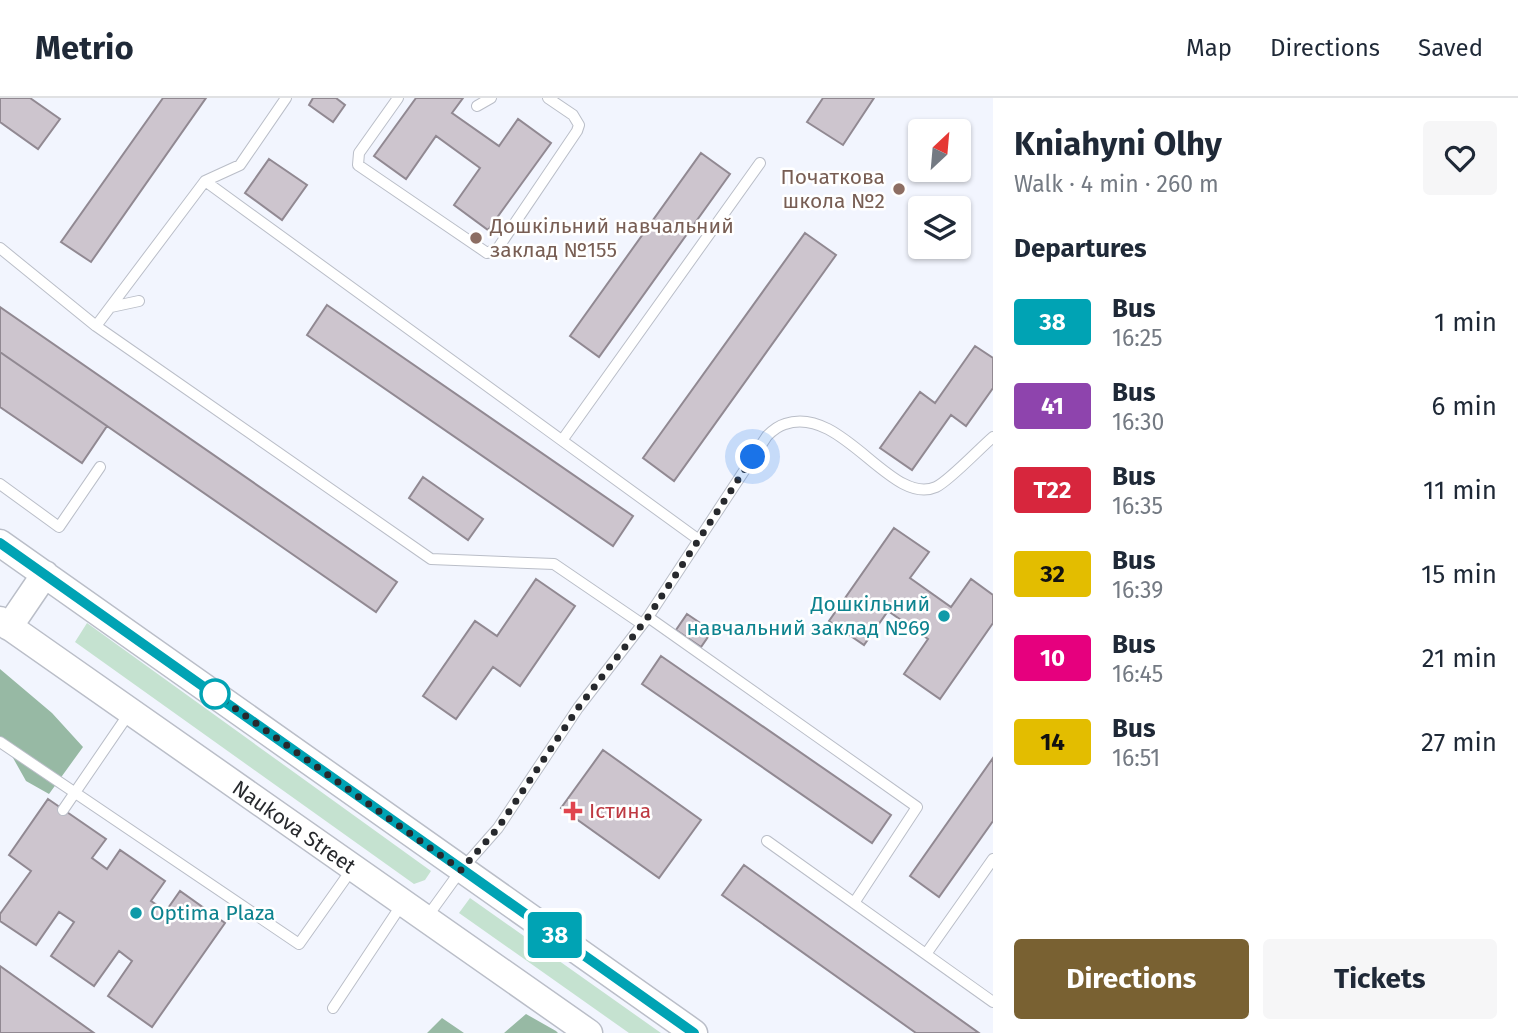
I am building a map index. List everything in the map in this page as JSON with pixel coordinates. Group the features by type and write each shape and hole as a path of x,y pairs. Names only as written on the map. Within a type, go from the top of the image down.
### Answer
{"main road":[{"path":"0,542 694,1033"},
{"path":"5,623 45,574"},
{"name":"Naukova Street","path":"5,623 584,1032"}],"lane":[{"path":"96,326 205,181 240,165 286,98"},
{"path":"398,98 359,153 358,165 486,253 498,248 577,131 577,119 548,98"},
{"path":"477,106 491,98"},
{"path":"563,439 760,163"},
{"path":"205,181 699,540"},
{"path":"0,248 96,326 432,559 554,564 645,620 917,807 854,903"},
{"path":"111,307 139,301"},
{"path":"425,920 461,870 498,828 578,708 645,620 767,436 782,424 797,421 827,427 900,482 920,491 937,486 993,437"},
{"path":"0,484 59,527 100,467"},
{"path":"63,810 130,711"},
{"path":"0,742 299,944 352,868"},
{"path":"767,841 993,1002"},
{"path":"926,954 993,859"},
{"path":"333,1008 402,904"}],"green space":[{"path":"87,623 431,871 425,880 414,884 75,642"},
{"path":"0,669 52,713 83,747 49,794 26,781 0,738"},
{"path":"470,898 661,1033 629,1033 459,913"},
{"path":"526,1014 556,1031 558,1033 504,1033"},
{"path":"442,1018 464,1033 427,1033"}],"building":[{"path":"0,98 30,98 60,119 38,149 0,122"},
{"path":"163,98 206,98 91,262 61,242"},
{"path":"313,98 336,98 345,105 333,122 309,105"},
{"path":"416,98 463,98 452,113 499,146 518,119 551,143 488,230 454,205 480,168 436,136 406,179 374,156"},
{"path":"823,98 874,98 843,145 807,122"},
{"path":"701,153 730,174 599,357 570,336"},
{"path":"269,159 307,185 282,220 245,193"},
{"path":"805,233 836,255 674,481 643,458"},
{"path":"327,305 633,516 613,546 307,335"},
{"path":"0,307 397,582 376,612 0,352"},
{"path":"975,346 993,358 993,388 966,426 951,415 912,470 880,448 920,392 935,403"},
{"path":"0,352 107,426 82,463 0,407"},
{"path":"423,477 483,519 468,540 409,498"},
{"name":"Дошкільний навчальний заклад №69","path":"894,528 929,552 910,578 951,607 971,579 993,595 993,623 940,699 904,674 928,639 888,611 864,645 829,621"},
{"path":"536,579 575,606 520,686 493,667 456,719 423,696 475,621 497,636"},
{"path":"687,614 712,631 701,647 676,630"},
{"path":"661,656 891,815 872,843 642,684"},
{"path":"603,750 701,820 659,878 561,808"},
{"path":"993,758 993,821 939,897 910,876"},
{"name":"Optima Plaza","path":"48,799 106,839 92,858 107,869 120,850 165,881 151,901 166,911 180,891 225,923 152,1027 108,996 132,961 119,951 94,986 51,956 74,922 59,912 36,945 0,921 0,914 31,871 9,855"},
{"path":"744,865 979,1033 916,1033 722,895"},
{"path":"0,966 94,1033 0,1033"}],"bus line":[{"name":"38","path":"0,543 694,1033"}],"place":[{"name":"Початкова школа №2","path":"899,189"},
{"name":"Дошкільний навчальний заклад №155","path":"476,238"},
{"name":"Дошкільний навчальний заклад №69","path":"944,616"},
{"name":"Істина","path":"573,811"},
{"name":"Optima Plaza","path":"136,913"}],"route":[{"path":"215,694 461,870 498,828 578,708 648,617 753,457"}]}
